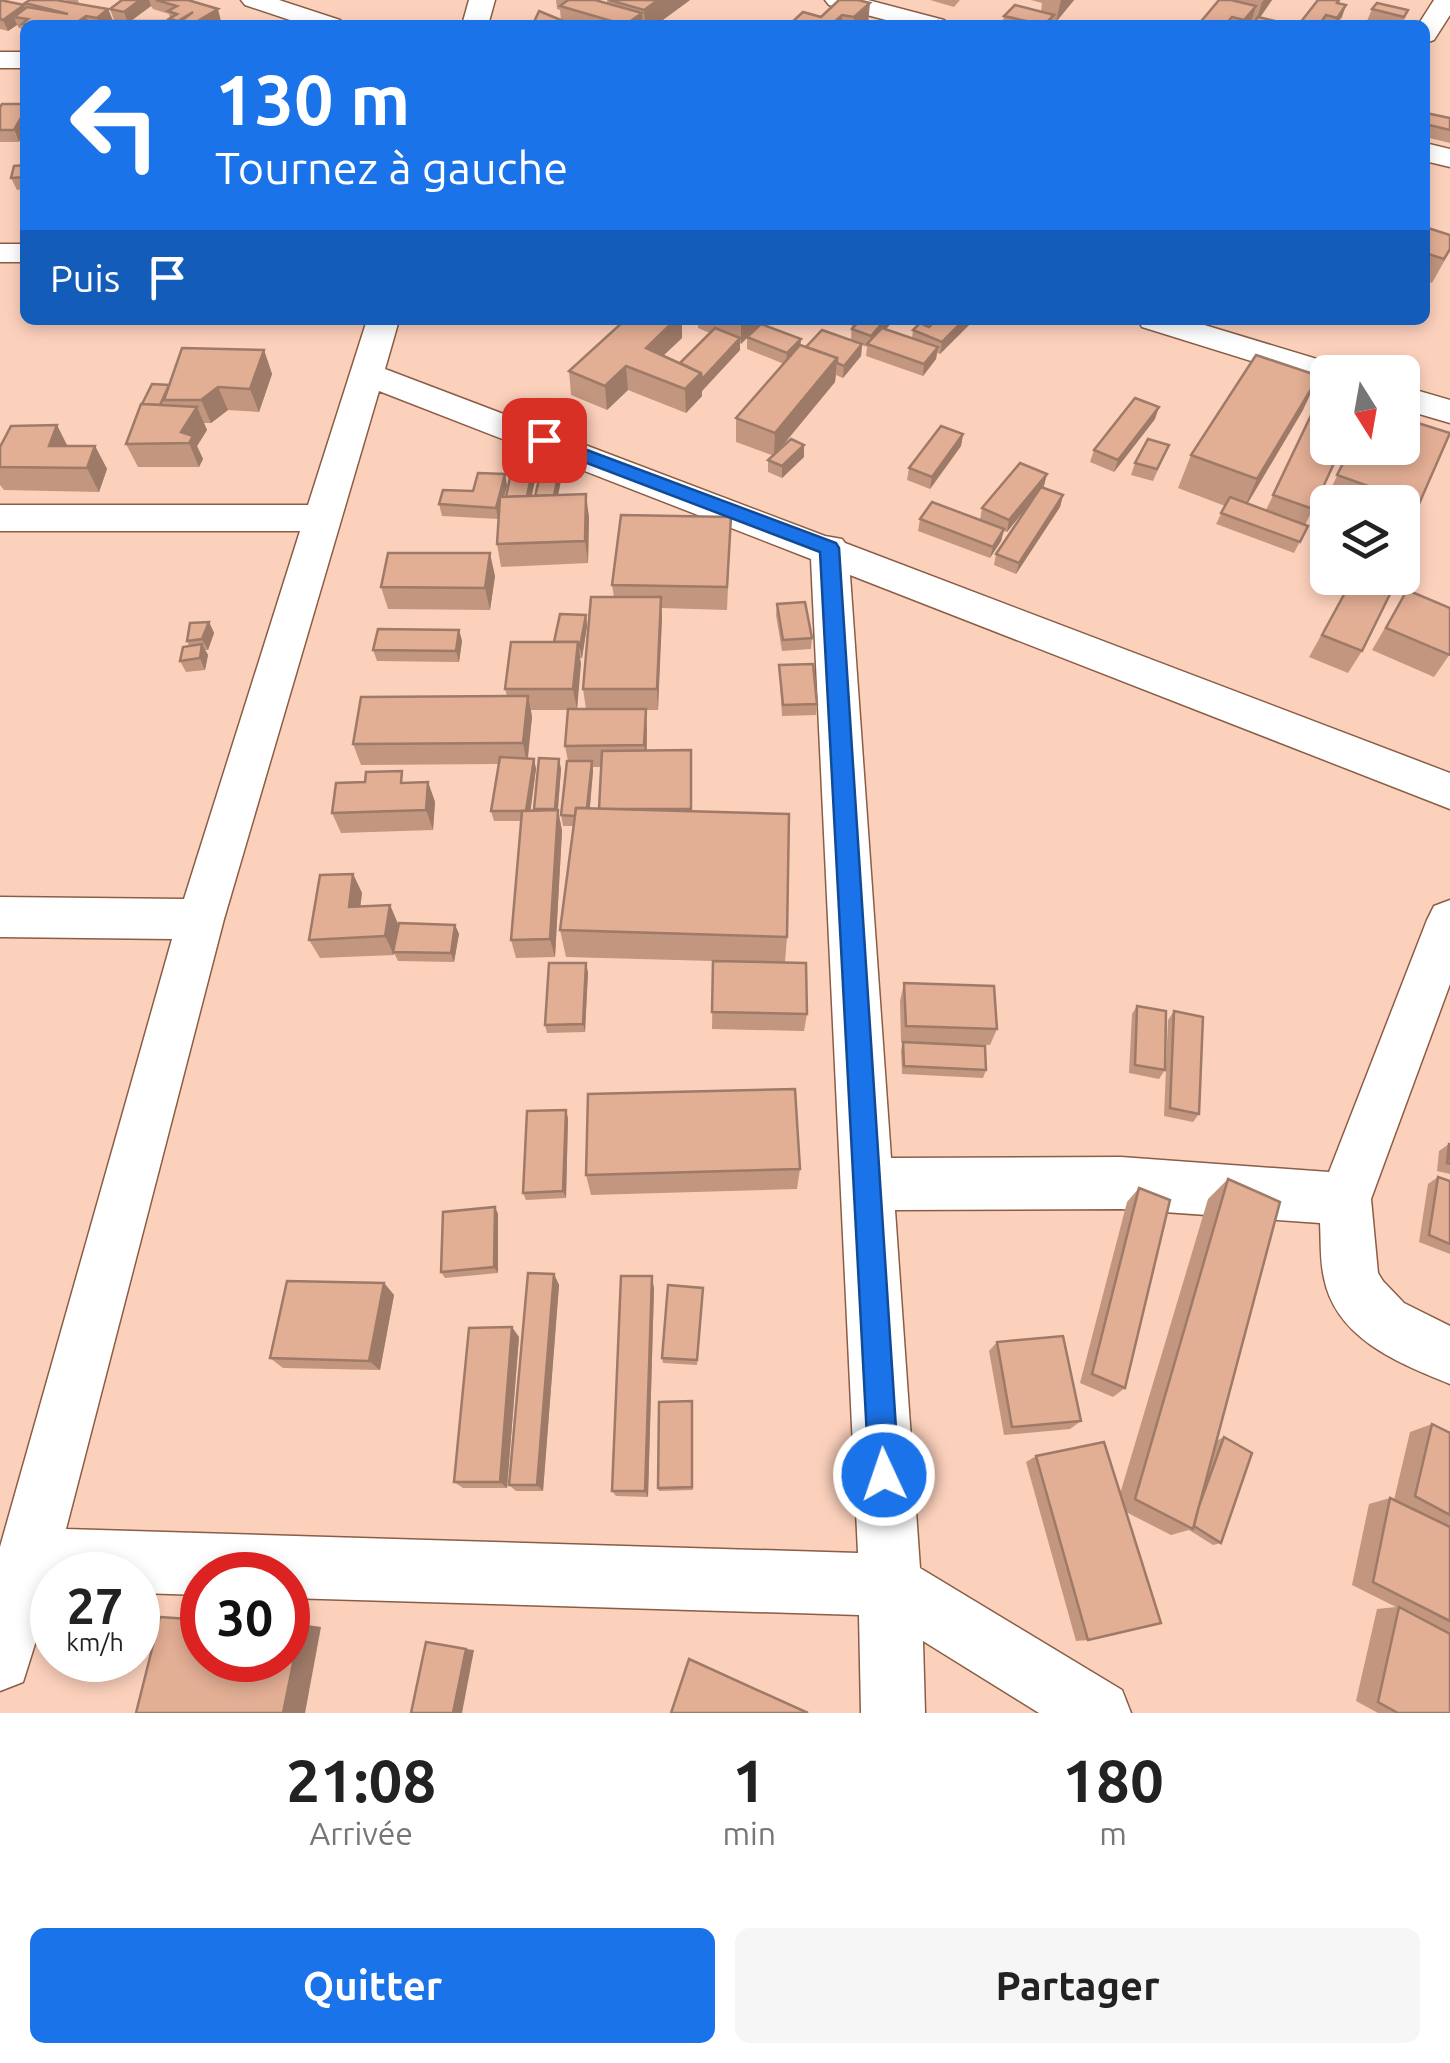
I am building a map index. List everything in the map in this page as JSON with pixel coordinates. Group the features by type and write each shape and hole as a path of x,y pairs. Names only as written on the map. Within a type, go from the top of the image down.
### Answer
{"street":[{"path":"254,0 316,20"},
{"path":"838,0 916,20"},
{"path":"1430,27 1447,0"},
{"path":"0,1659 202,919 381,325"},
{"path":"1189,325 1238,332 1310,366"},
{"path":"365,372 1450,790"},
{"path":"1420,403 1450,412"},
{"path":"0,518 322,518"},
{"path":"829,548 890,1584 893,1713"},
{"path":"0,917 202,919"},
{"path":"1450,920 1345,1200 1352,1279 1363,1301 1384,1323 1450,1356"},
{"path":"867,1184 1121,1183 1345,1200"},
{"path":"27,1559 890,1584 1099,1713"}],"building":[{"path":"0,0 24,5 3,20"},
{"path":"63,0 108,9 97,18 86,16 80,20 14,17 27,7 68,14 25,3"},
{"path":"122,0 140,0 124,12 110,9"},
{"path":"156,0 188,0 218,9 199,20 183,20 193,12 180,20 169,19 177,14 168,11 177,6"},
{"path":"568,0 595,0 642,13 632,20 608,20 560,6"},
{"path":"609,0 658,0 644,10"},
{"path":"839,0 870,3 854,17 794,20 803,12 821,17"},
{"path":"1219,0 1256,6 1244,20 1202,20"},
{"path":"1318,0 1339,0 1337,3 1346,5 1337,18 1326,15 1322,20 1302,20"},
{"path":"1377,3 1408,10 1404,17 1372,9"},
{"path":"1015,5 1054,15 1049,20 1004,16"},
{"path":"539,11 561,20 535,20"},
{"path":"20,104 20,120 14,130 0,130 0,107"},
{"path":"1430,114 1450,118 1450,130 1430,125"},
{"path":"20,165 20,177 11,178 14,166"},
{"path":"1430,229 1450,235 1450,249 1444,259 1430,255"},
{"path":"620,325 670,325 646,348 701,373 685,389 626,366 605,386 569,371"},
{"path":"764,325 801,339 787,353 747,337"},
{"path":"856,325 881,325 871,336 852,329"},
{"path":"918,325 959,325 942,342 913,330"},
{"path":"715,328 740,338 702,379 701,373 680,363"},
{"path":"882,328 938,347 924,364 867,344"},
{"path":"822,330 862,344 844,366 837,363 837,358 806,347"},
{"path":"800,345 837,358 775,433 736,418"},
{"path":"182,348 264,350 250,389 218,387 201,400 164,400"},
{"path":"1256,355 1310,373 1310,391 1257,479 1191,455"},
{"path":"152,384 169,385 160,405 142,404"},
{"path":"1135,398 1159,407 1118,460 1094,450"},
{"path":"141,404 197,407 181,432 193,436 189,443 126,444"},
{"path":"1310,417 1310,465 1333,465 1324,485 1310,485 1310,508 1273,495"},
{"path":"1420,424 1450,433 1420,502 1420,485 1365,485 1337,475 1342,465 1420,465"},
{"path":"57,425 49,446 95,446 87,468 0,467 0,447 11,426"},
{"path":"941,426 963,434 932,477 909,468"},
{"path":"791,439 804,445 782,466 768,460"},
{"path":"1148,439 1169,445 1157,469 1135,463"},
{"path":"1020,463 1047,474 1009,520 982,508"},
{"path":"512,468 533,468 527,496 506,497"},
{"path":"542,468 560,469 554,495 535,496"},
{"path":"478,473 505,474 496,508 439,504 443,490 473,491"},
{"path":"1041,487 1063,495 1019,563 996,554"},
{"path":"586,494 585,541 497,544 500,497"},
{"path":"1230,497 1308,526 1300,542 1221,513"},
{"path":"932,502 1004,529 993,547 920,519"},
{"path":"621,515 731,517 727,587 612,585"},
{"path":"388,553 490,553 485,588 381,587"},
{"path":"1344,595 1390,595 1362,651 1322,635"},
{"path":"1404,595 1419,595 1450,608 1450,655 1386,628"},
{"path":"591,597 661,597 657,689 583,689"},
{"path":"805,602 812,638 783,640 777,604"},
{"path":"560,614 586,615 580,647 578,642 554,642"},
{"path":"209,622 202,639 187,641 190,623"},
{"path":"378,629 459,630 456,651 373,650"},
{"path":"511,642 578,642 573,689 505,689"},
{"path":"202,644 200,658 180,661 183,647"},
{"path":"813,664 817,704 783,705 779,665"},
{"path":"528,696 523,743 353,744 361,697"},
{"path":"568,709 646,709 644,745 565,746"},
{"path":"691,750 691,809 599,809 602,751"},
{"path":"500,757 534,759 526,811 491,811"},
{"path":"539,758 559,759 555,809 534,809"},
{"path":"567,761 592,761 587,808 576,808 575,816 561,815"},
{"path":"402,771 401,783 428,782 426,810 332,813 336,783 365,782 366,772"},
{"path":"576,808 789,814 787,937 560,930"},
{"path":"558,810 550,939 511,940 522,811"},
{"path":"353,874 349,907 390,905 385,936 309,940 320,875"},
{"path":"399,923 455,925 451,953 393,952"},
{"path":"713,961 806,963 807,1014 712,1012"},
{"path":"549,963 586,963 583,1024 545,1025"},
{"path":"904,983 994,986 997,1029 906,1026"},
{"path":"1137,1006 1166,1011 1165,1070 1135,1065"},
{"path":"1174,1011 1203,1017 1199,1114 1170,1108"},
{"path":"903,1042 985,1046 986,1070 904,1066"},
{"path":"795,1089 800,1169 586,1175 588,1094"},
{"path":"566,1110 563,1191 523,1193 527,1111"},
{"path":"1438,1177 1450,1181 1450,1244 1429,1235"},
{"path":"1228,1179 1280,1202 1193,1529 1135,1499"},
{"path":"1139,1188 1170,1200 1125,1388 1092,1374"},
{"path":"495,1207 494,1267 441,1272 443,1212"},
{"path":"528,1273 554,1274 537,1485 509,1485"},
{"path":"621,1276 652,1276 645,1491 612,1491"},
{"path":"287,1281 384,1283 369,1361 270,1358"},
{"path":"668,1285 703,1288 697,1360 662,1358"},
{"path":"512,1327 500,1482 454,1482 469,1328"},
{"path":"1063,1336 1081,1421 1012,1427 997,1342"},
{"path":"692,1401 692,1487 658,1488 659,1402"},
{"path":"1432,1424 1450,1433 1450,1515 1415,1496"},
{"path":"1224,1437 1252,1453 1221,1543 1194,1526"},
{"path":"1104,1442 1161,1623 1088,1640 1036,1456"},
{"path":"1390,1498 1450,1527 1450,1621 1373,1582"},
{"path":"1399,1607 1450,1634 1450,1713 1398,1713 1378,1702"},
{"path":"160,1617 180,1618 180,1682 289,1682 283,1713 136,1713 144,1682 160,1682"},
{"path":"426,1642 466,1649 453,1713 411,1713"},
{"path":"689,1659 808,1713 671,1713"}],"route":[{"path":"544,440 829,548 884,1475"}]}
